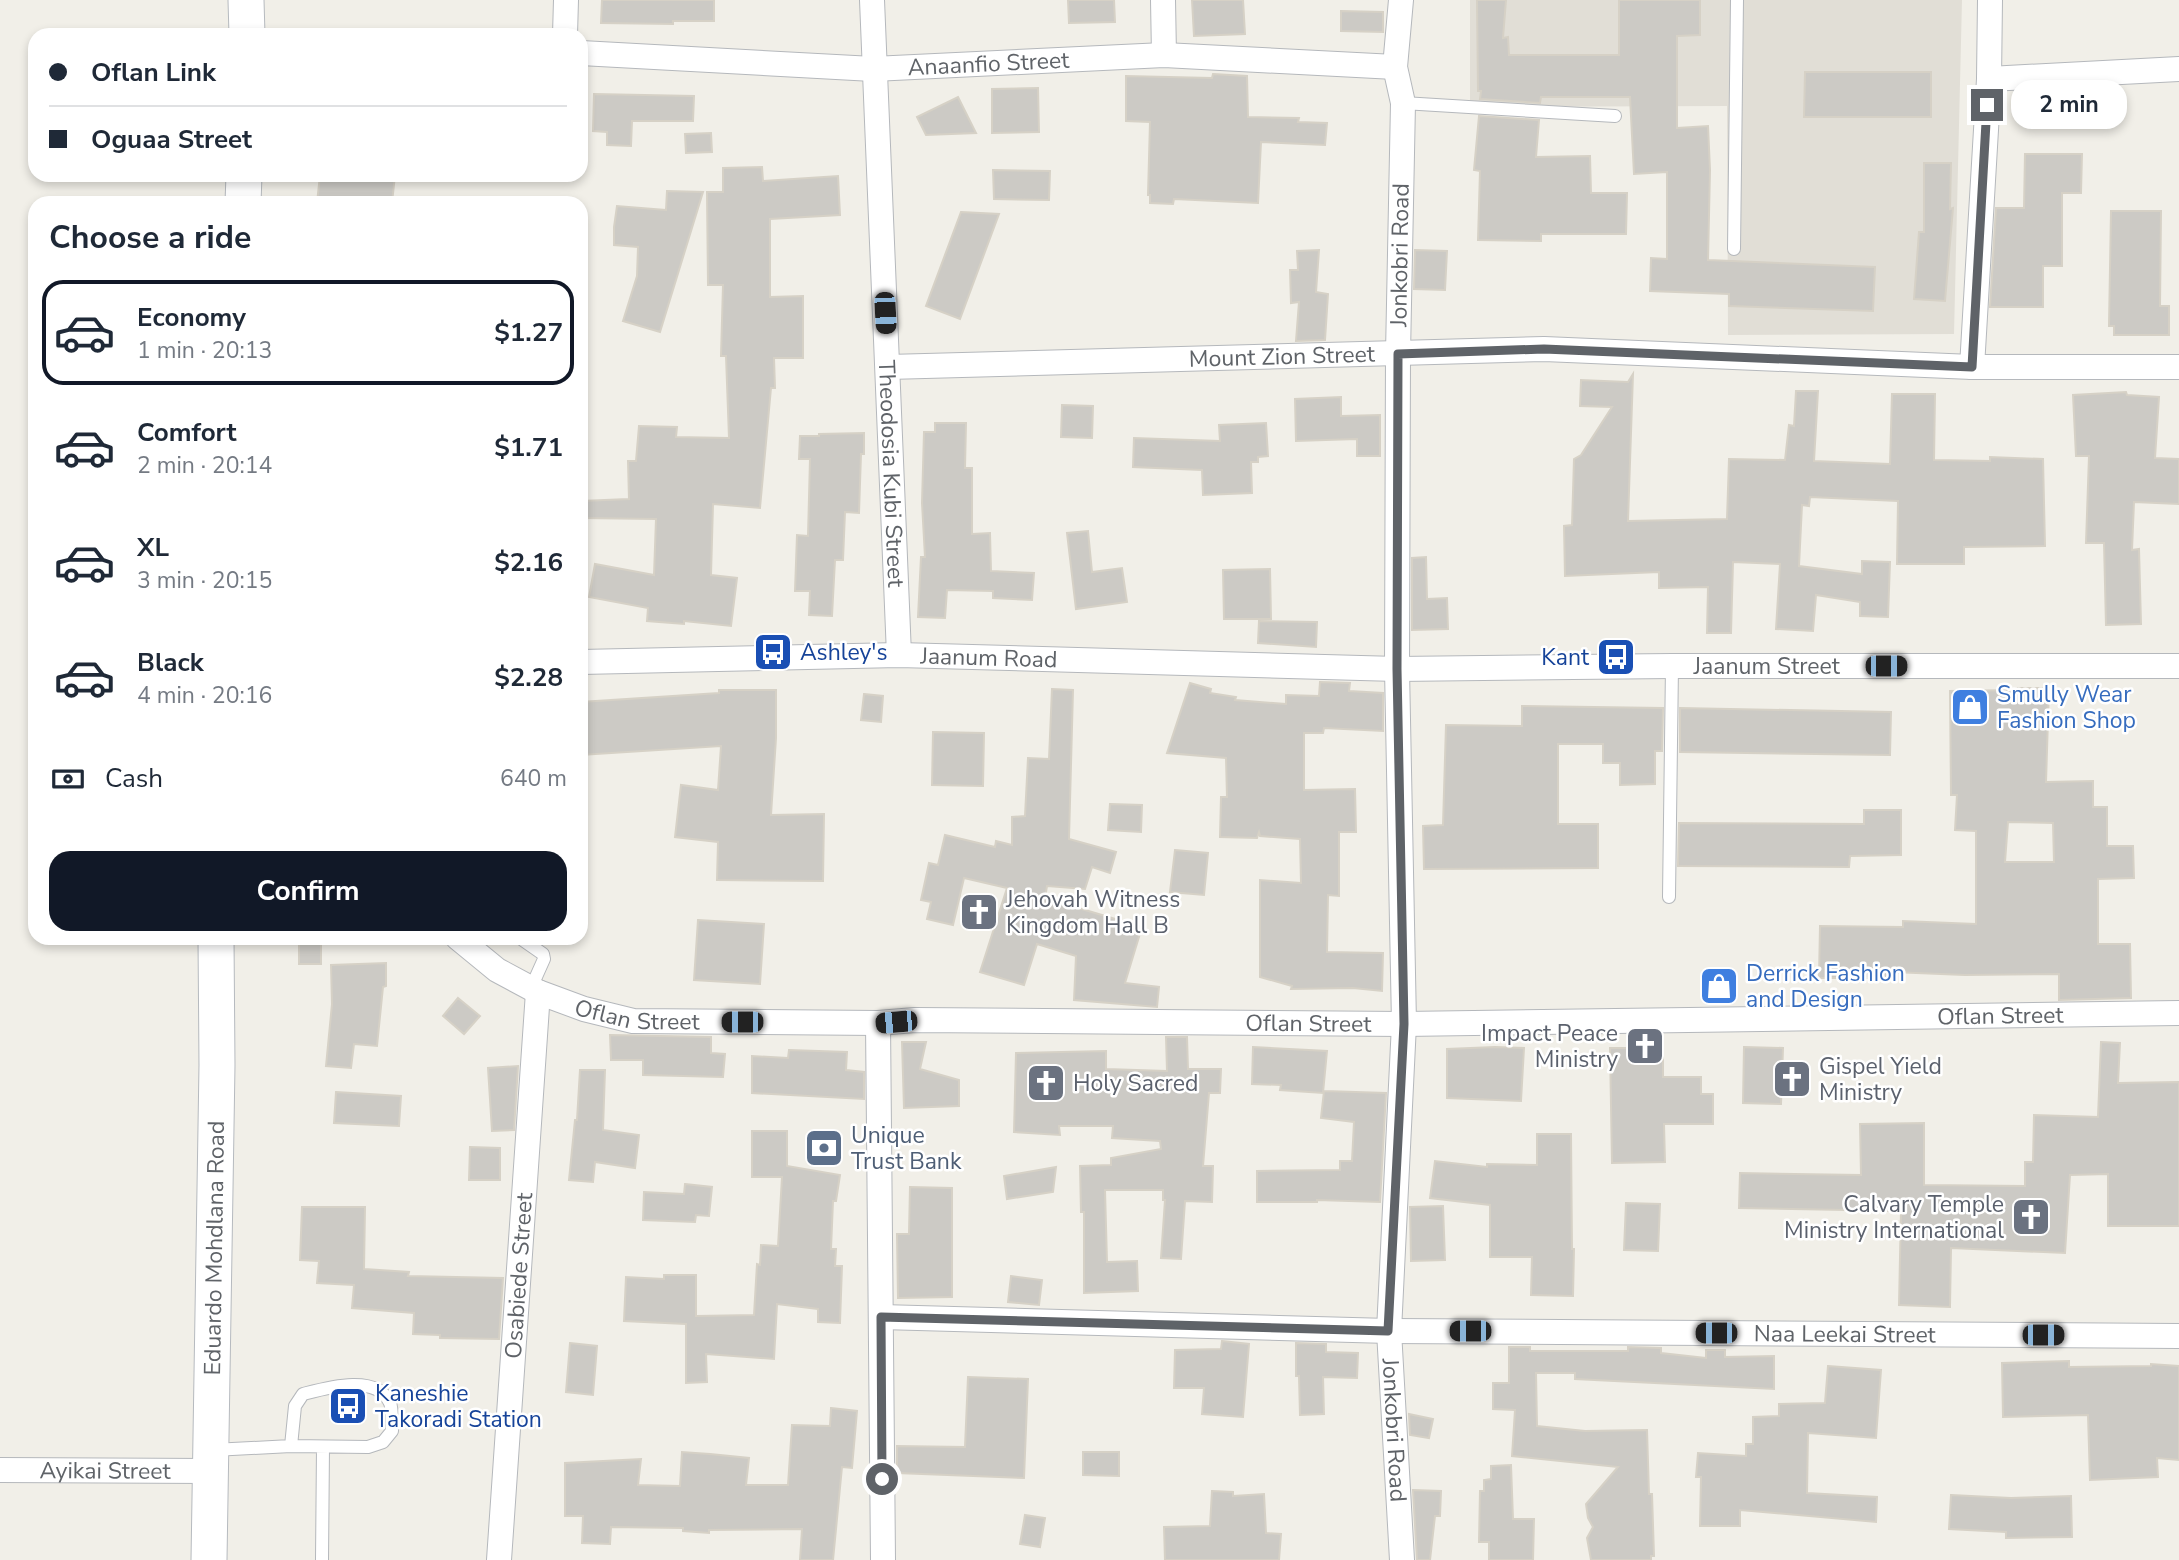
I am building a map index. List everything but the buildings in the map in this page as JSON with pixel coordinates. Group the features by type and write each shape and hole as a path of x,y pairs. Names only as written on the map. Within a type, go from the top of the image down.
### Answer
{"main road":[{"path":"246,0 247,28"},
{"name":"Eduardo Mohdlana Road","path":"209,1560 217,1079 216,945"}],"street":[{"path":"565,28 566,0"},
{"name":"Theodosia Kubi Street","path":"872,0 899,654"},
{"path":"1163,0 1164,55"},
{"name":"Jonkobri Road","path":"1401,0 1395,67 1404,103 1398,354 1397,669 1404,1024 1388,1331 1402,1560"},
{"path":"1972,367 1989,79 1990,0"},
{"name":"Anaanfio Street","path":"588,53 873,69 1164,55 1395,67"},
{"path":"1989,79 2179,69"},
{"name":"Mount Zion Street","path":"888,368 1544,349 1972,367 2179,367"},
{"name":"Jaanum Road","path":"588,662 899,654 1397,669"},
{"name":"Jaanum Street","path":"1397,669 2179,666"},
{"name":"Oflan Street","path":"466,945 496,970 535,990 584,1009 633,1021 1404,1024 2179,1013"},
{"name":"Osabiede Street","path":"499,1560 535,990"},
{"path":"878,1023 883,1560"},
{"name":"Naa Leekai Street","path":"881,1317 1388,1331 2179,1336"},
{"name":"Ayikai Street","path":"0,1470 209,1461"}],"lane":[{"path":"1734,249 1737,0"},
{"path":"1404,103 1615,116"},
{"path":"1670,897 1672,666"},
{"path":"530,945 542,954 544,960 535,990"},
{"path":"209,1461 291,1446 368,1447 383,1441 392,1430 390,1403 380,1391 364,1384 303,1394 295,1406 291,1446"},
{"path":"322,1560 323,1447"}],"shaded area":[{"path":"1470,0 1962,0 1954,334 1728,335 1727,106 1470,107"}],"place":[{"name":"Ashley's","path":"773,652"},
{"name":"Kant","path":"1616,657"},
{"name":"Smully Wear Fashion Shop","path":"1970,707"},
{"name":"Jehovah Witness Kingdom Hall B","path":"979,912"},
{"name":"Derrick Fashion and Design","path":"1719,986"},
{"name":"Impact Peace Ministry","path":"1645,1046"},
{"name":"Gispel Yield Ministry","path":"1792,1079"},
{"name":"Holy Sacred","path":"1046,1083"},
{"name":"Unique Trust Bank","path":"824,1148"},
{"name":"Calvary Temple Ministry International","path":"2031,1217"},
{"name":"Kaneshie Takoradi Station","path":"348,1406"}],"route":[{"path":"882,1479 881,1317 1388,1331 1404,1024 1397,669 1398,354 1544,349 1972,367 1987,105"}]}
